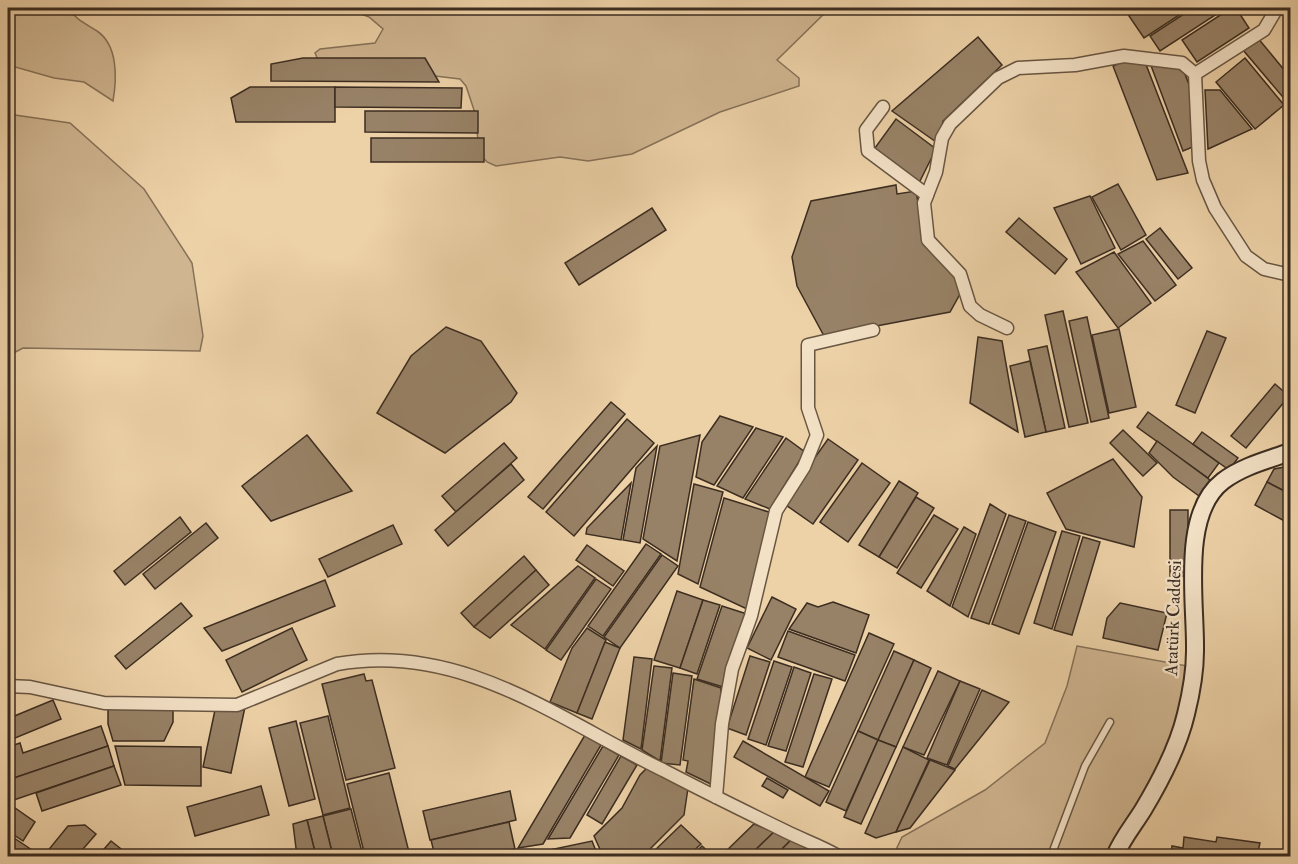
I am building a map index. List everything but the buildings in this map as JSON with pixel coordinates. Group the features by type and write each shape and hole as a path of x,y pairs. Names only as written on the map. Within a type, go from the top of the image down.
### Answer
{"street":[{"path":"1195,74 1264,30 1277,8"},
{"path":"1007,328 980,315 970,306 960,274 928,240 924,203 940,157 942,138 950,124 961,110 1005,73 1018,68 1075,65 1124,56 1182,63 1195,74 1199,161 1203,180 1215,208 1246,256 1264,269 1290,275"},
{"path":"883,107 866,130 868,151 927,195"},
{"path":"716,797 722,724 732,669 751,616 776,511 804,467 817,435 808,408 808,345 873,330"},
{"name":"Atatürk Caddesi","path":"1115,856 1124,836 1161,780 1186,714 1195,653 1195,536 1202,509 1211,492 1224,480 1248,466 1290,452"},
{"path":"8,686 30,687 104,702 237,705 337,664 354,661 427,664 479,676 510,688 716,797 838,856"}],"lane":[{"path":"1051,856 1085,766 1110,722"}],"shaded area":[{"path":"8,8 68,8 77,18 104,37 114,63 113,101 84,82 54,78 8,65"},
{"path":"345,8 830,8 777,60 799,78 799,86 720,112 632,154 588,161 560,157 496,166 487,162 480,154 474,110 466,86 460,79 319,62 315,53 320,49 375,43 383,29 369,17"},
{"path":"8,114 70,123 144,189 192,263 203,336 200,351 23,348 8,356"},
{"path":"1077,646 1193,667 1186,714 1115,856 893,856 902,837 985,790 1045,743 1067,686"}]}
